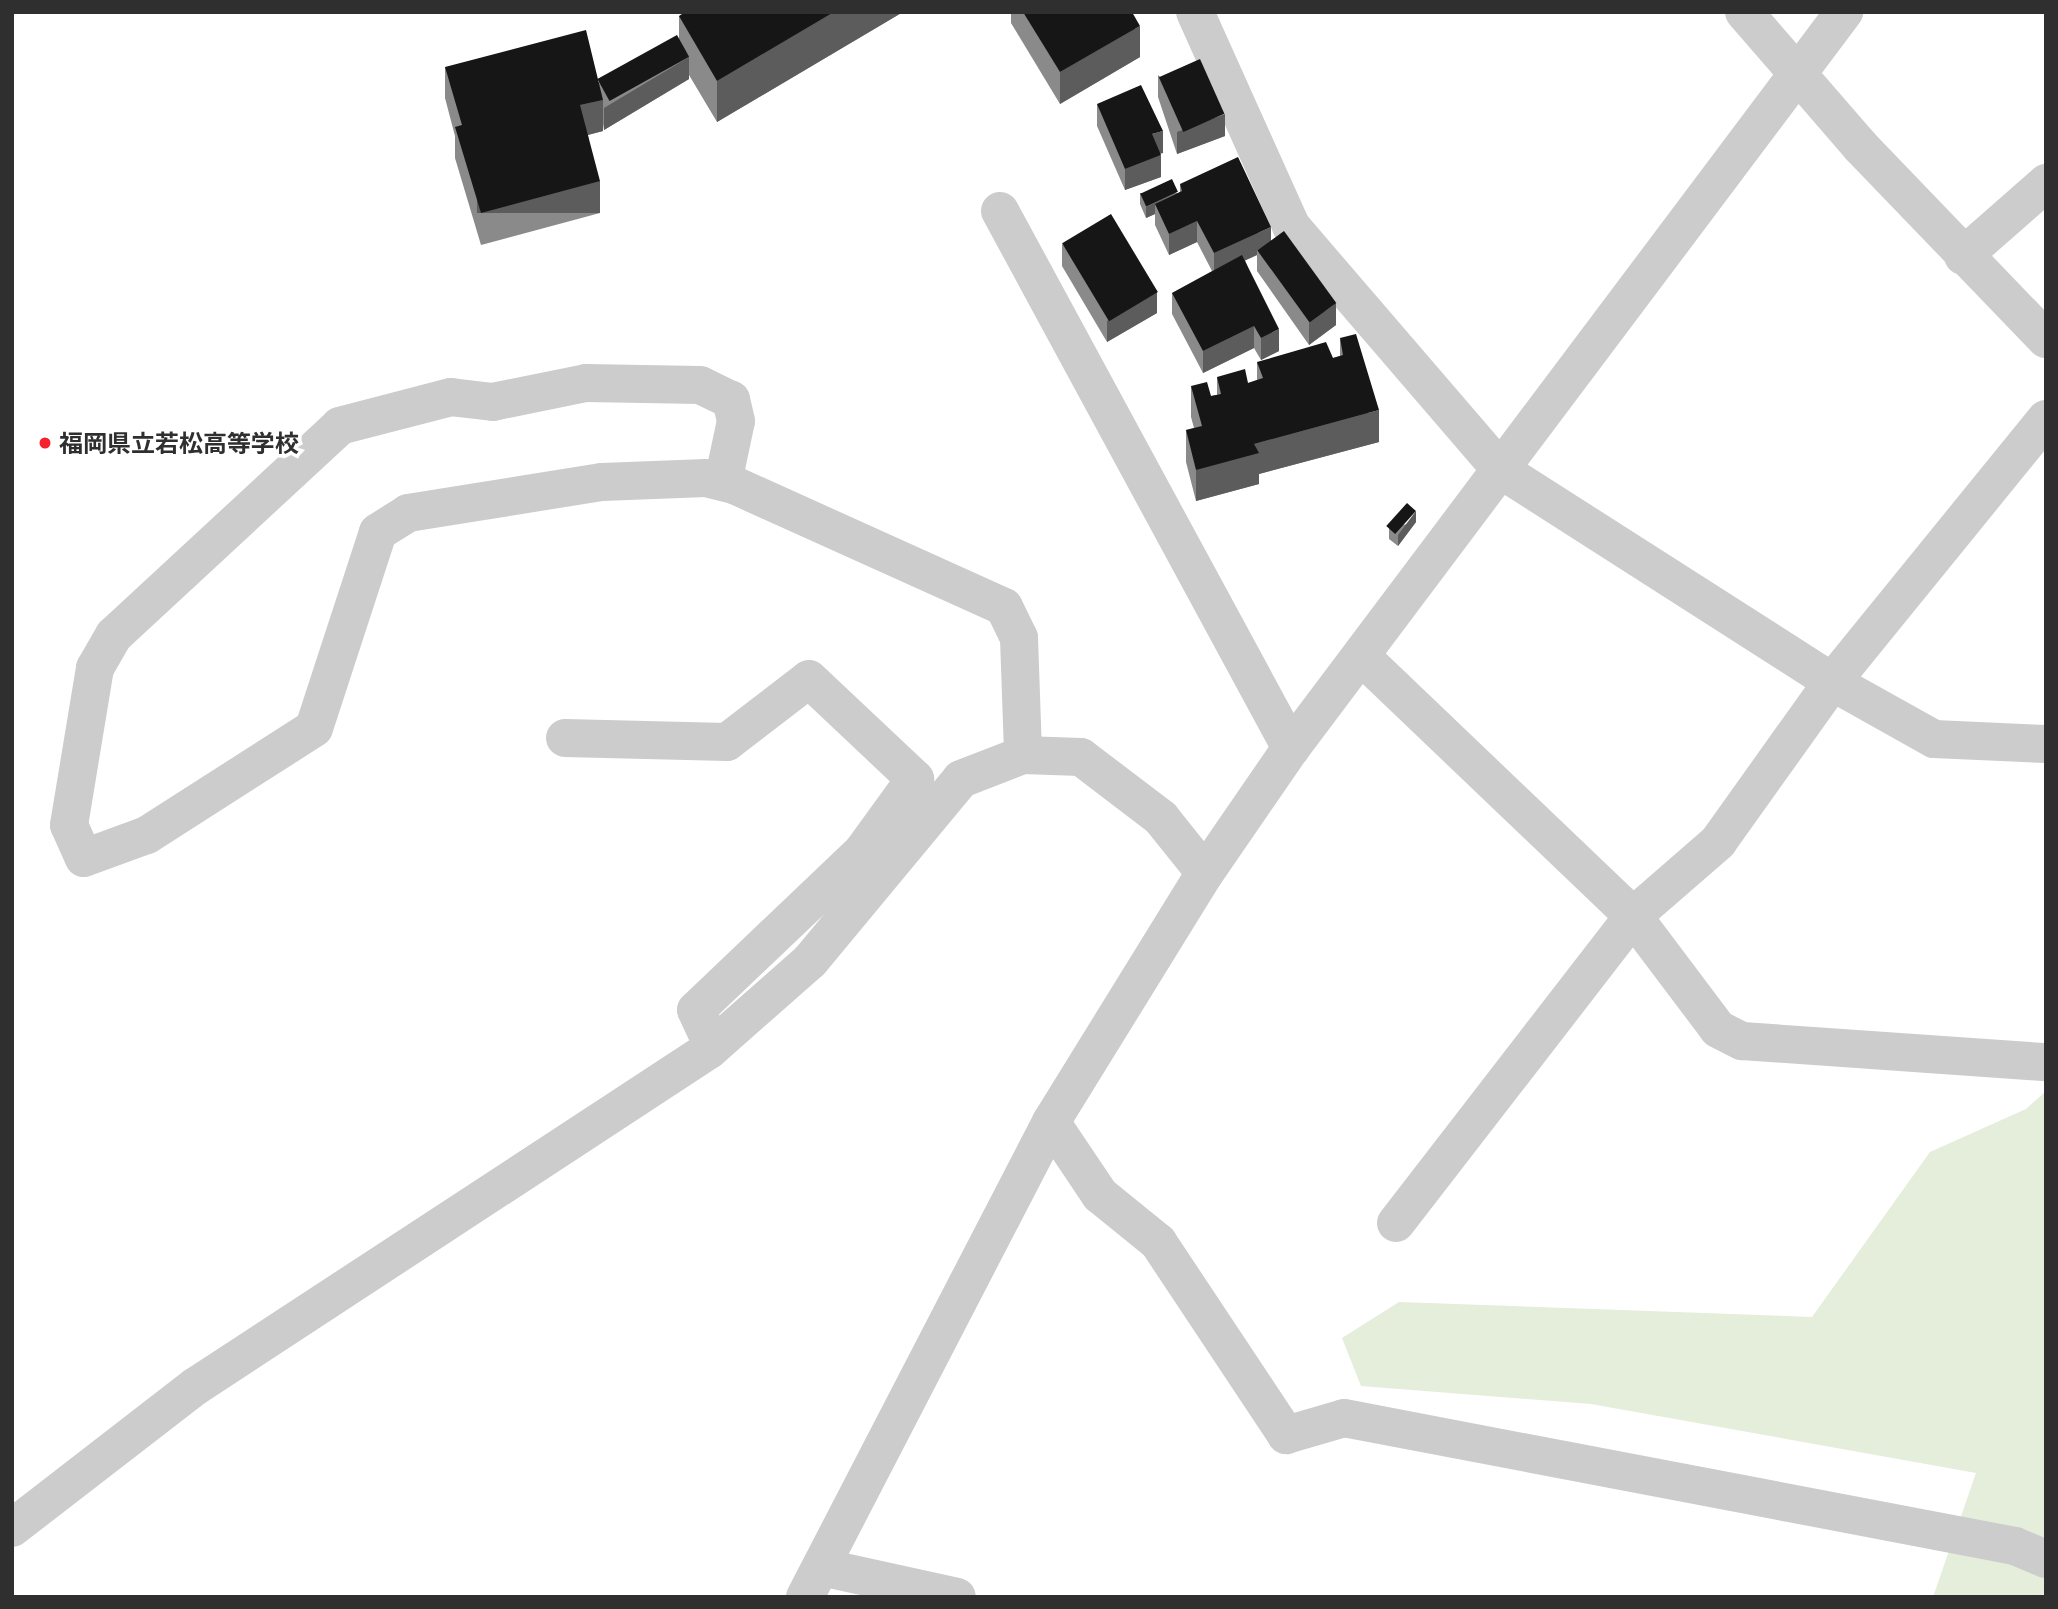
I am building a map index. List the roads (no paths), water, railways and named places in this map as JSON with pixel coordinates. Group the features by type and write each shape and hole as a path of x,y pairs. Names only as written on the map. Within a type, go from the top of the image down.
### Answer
{"street":[{"path":"1195,12 1291,226 1501,470 1832,682 1934,739 2046,744"},
{"path":"1744,12 1798,69 1963,256 2046,339"},
{"path":"957,1597 813,1582 1051,1122 1205,873 1291,748 1362,657 1798,69 1844,12"},
{"path":"1963,256 2046,183"},
{"path":"1000,211 1291,748"},
{"path":"723,482 736,421 731,400 700,385 586,383 493,402 452,397 340,426 114,635 94,668 69,825 84,858 147,835 314,728 378,532 408,513 602,482 723,482 1004,607 1019,638 1023,755"},
{"path":"1396,1223 1633,916 1717,842 1832,682 2046,419"},
{"path":"1362,657 1633,916 1718,1029 1742,1041 2046,1062"},
{"path":"565,738 727,742 809,679 915,779 862,852 696,1010 713,1046"},
{"path":"12,1528 196,1386 713,1046 810,961 961,779 1023,755 1082,757 1161,818 1205,873"},
{"path":"1051,1122 1100,1195 1158,1242 1286,1435 1344,1418 1988,1541 2046,1559"}],"place":[{"name":"福岡県立若松高等学校","path":"45,443"}]}
